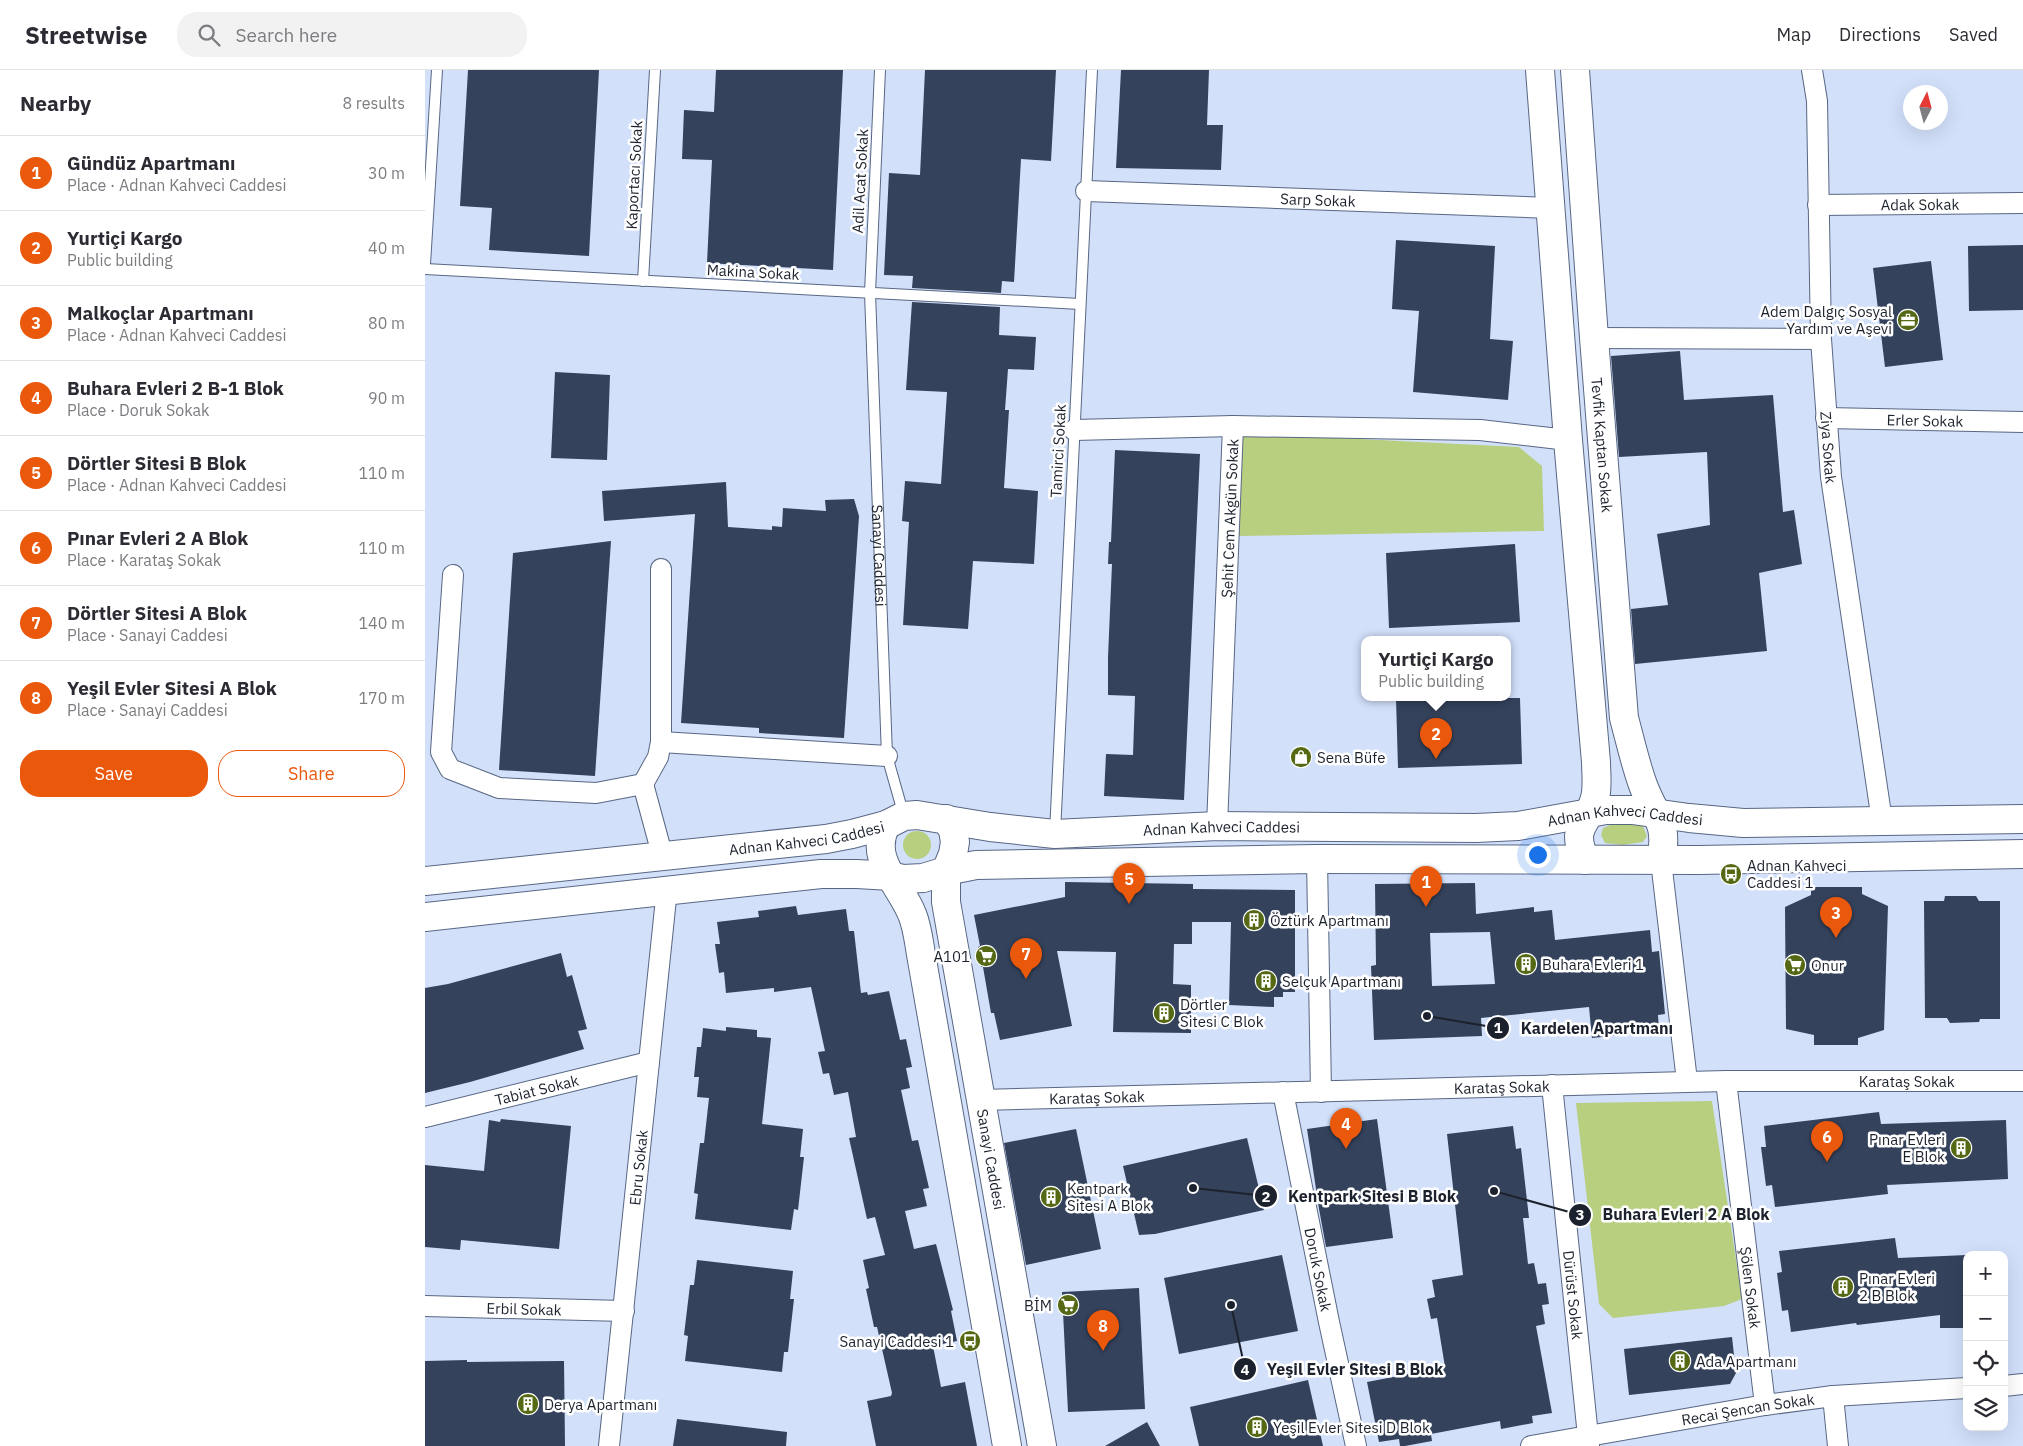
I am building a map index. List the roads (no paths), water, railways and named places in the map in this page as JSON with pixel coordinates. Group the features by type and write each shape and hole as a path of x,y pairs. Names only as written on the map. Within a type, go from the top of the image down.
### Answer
{"main road":[{"path":"1540,70 1568,440 1596,762 1596,794 1591,812 1582,824 1578,838 1585,860"},
{"name":"Tevfik Kaptan Sokak","path":"1575,70 1624,718 1634,760 1643,787 1664,831 1661,861"},
{"name":"Adnan Kahveci Caddesi","path":"425,880 662,854 826,839 852,834 917,815 989,827 1055,834 1217,826 1476,828 1518,826 1591,812 1632,810 1658,815 1743,823 2023,819"},
{"path":"946,819 953,830 955,842 953,854 946,871"},
{"path":"895,821 880,836 881,853 884,864 912,915 922,960 1007,1446"},
{"path":"425,917 667,889 821,874 891,876 903,879 923,878 976,865 1317,859 1661,861 2023,854"},
{"name":"Sanayi Caddesi","path":"946,871 946,902 1042,1446"}],"street":[{"name":"Ziya Sokak","path":"1812,70 1817,101 1821,339 1831,477 1882,821"},
{"name":"Sarp Sokak","path":"1086,191 1551,208"},
{"name":"Adak Sokak","path":"1819,205 2023,203"},
{"path":"1594,338 1821,339"},
{"name":"Erler Sokak","path":"1826,418 2023,422"},
{"path":"1074,430 1233,426"},
{"name":"Şehit Cem Akgün Sokak","path":"1217,826 1233,426 1480,430 1568,440"},
{"path":"661,569 661,742 658,757 643,784 662,854"},
{"path":"453,575 441,752 450,769 499,788 596,793 643,784"},
{"path":"661,742 887,756"},
{"path":"1317,859 1321,1092"},
{"path":"1661,861 1687,1081"},
{"name":"Ebru Sokak","path":"609,1446 667,889"},
{"name":"Tabiat Sokak","path":"425,1117 649,1062"},
{"name":"Karataş Sokak","path":"981,1100 1687,1081 2023,1081"},
{"name":"Şölen Sokak","path":"1726,1081 1765,1405"},
{"name":"Dürüst Sokak","path":"1552,1085 1588,1441"},
{"name":"Doruk Sokak","path":"1283,1092 1329,1322 1357,1446"},
{"name":"Erbil Sokak","path":"425,1306 624,1311"},
{"path":"2008,1386 2023,1384"},
{"name":"Recai Şencan Sokak","path":"1531,1446 1588,1441 1765,1405 1833,1396 1963,1388"},
{"path":"1833,1396 1838,1446"}],"lane":[{"path":"425,264 437,70"},
{"name":"Kaportacı Sokak","path":"643,281 655,70"},
{"name":"Adil Acat Sokak","path":"870,293 880,70"},
{"name":"Tamirci Sokak","path":"1055,834 1091,70"},
{"name":"Makina Sokak","path":"425,269 1080,304"},
{"name":"Sanayi Caddesi","path":"870,293 887,756 895,821"}],"place":[{"name":"Adem Dalgıç Sosyal Yardım ve Aşevi","path":"1908,320"},
{"name":"Sena Büfe","path":"1301,757"},
{"name":"Yurtiçi Kargo","path":"1436,759"},
{"name":"Adnan Kahveci Caddesi 1","path":"1731,874"},
{"name":"Dörtler Sitesi B Blok","path":"1129,904"},
{"name":"Gündüz Apartmanı","path":"1426,907"},
{"name":"Öztürk Apartmanı","path":"1254,920"},
{"name":"Malkoçlar Apartmanı","path":"1836,938"},
{"name":"A101","path":"986,956"},
{"name":"Buhara Evleri 1","path":"1526,964"},
{"name":"Onur","path":"1795,965"},
{"name":"Dörtler Sitesi A Blok","path":"1026,979"},
{"name":"Selçuk Apartmanı","path":"1266,981"},
{"name":"Dörtler Sitesi C Blok","path":"1164,1013"},
{"name":"Kardelen Apartmanı","path":"1427,1016"},
{"name":"Pınar Evleri E Blok","path":"1961,1148"},
{"name":"Buhara Evleri 2 B-1 Blok","path":"1346,1149"},
{"name":"Pınar Evleri 2 A Blok","path":"1827,1162"},
{"name":"Kentpark Sitesi B Blok","path":"1193,1188"},
{"name":"Buhara Evleri 2 A Blok","path":"1494,1191"},
{"name":"Kentpark Sitesi A Blok","path":"1051,1197"},
{"name":"Pınar Evleri 2 B Blok","path":"1843,1287"},
{"name":"BİM","path":"1068,1305"},
{"name":"Yeşil Evler Sitesi B Blok","path":"1231,1305"},
{"name":"Sanayi Caddesi 1","path":"970,1341"},
{"name":"Yeşil Evler Sitesi A Blok","path":"1103,1351"},
{"name":"Ada Apartmanı","path":"1680,1361"},
{"name":"Derya Apartmanı","path":"528,1404"},
{"name":"Yeşil Evler Sitesi D Blok","path":"1257,1427"}]}
